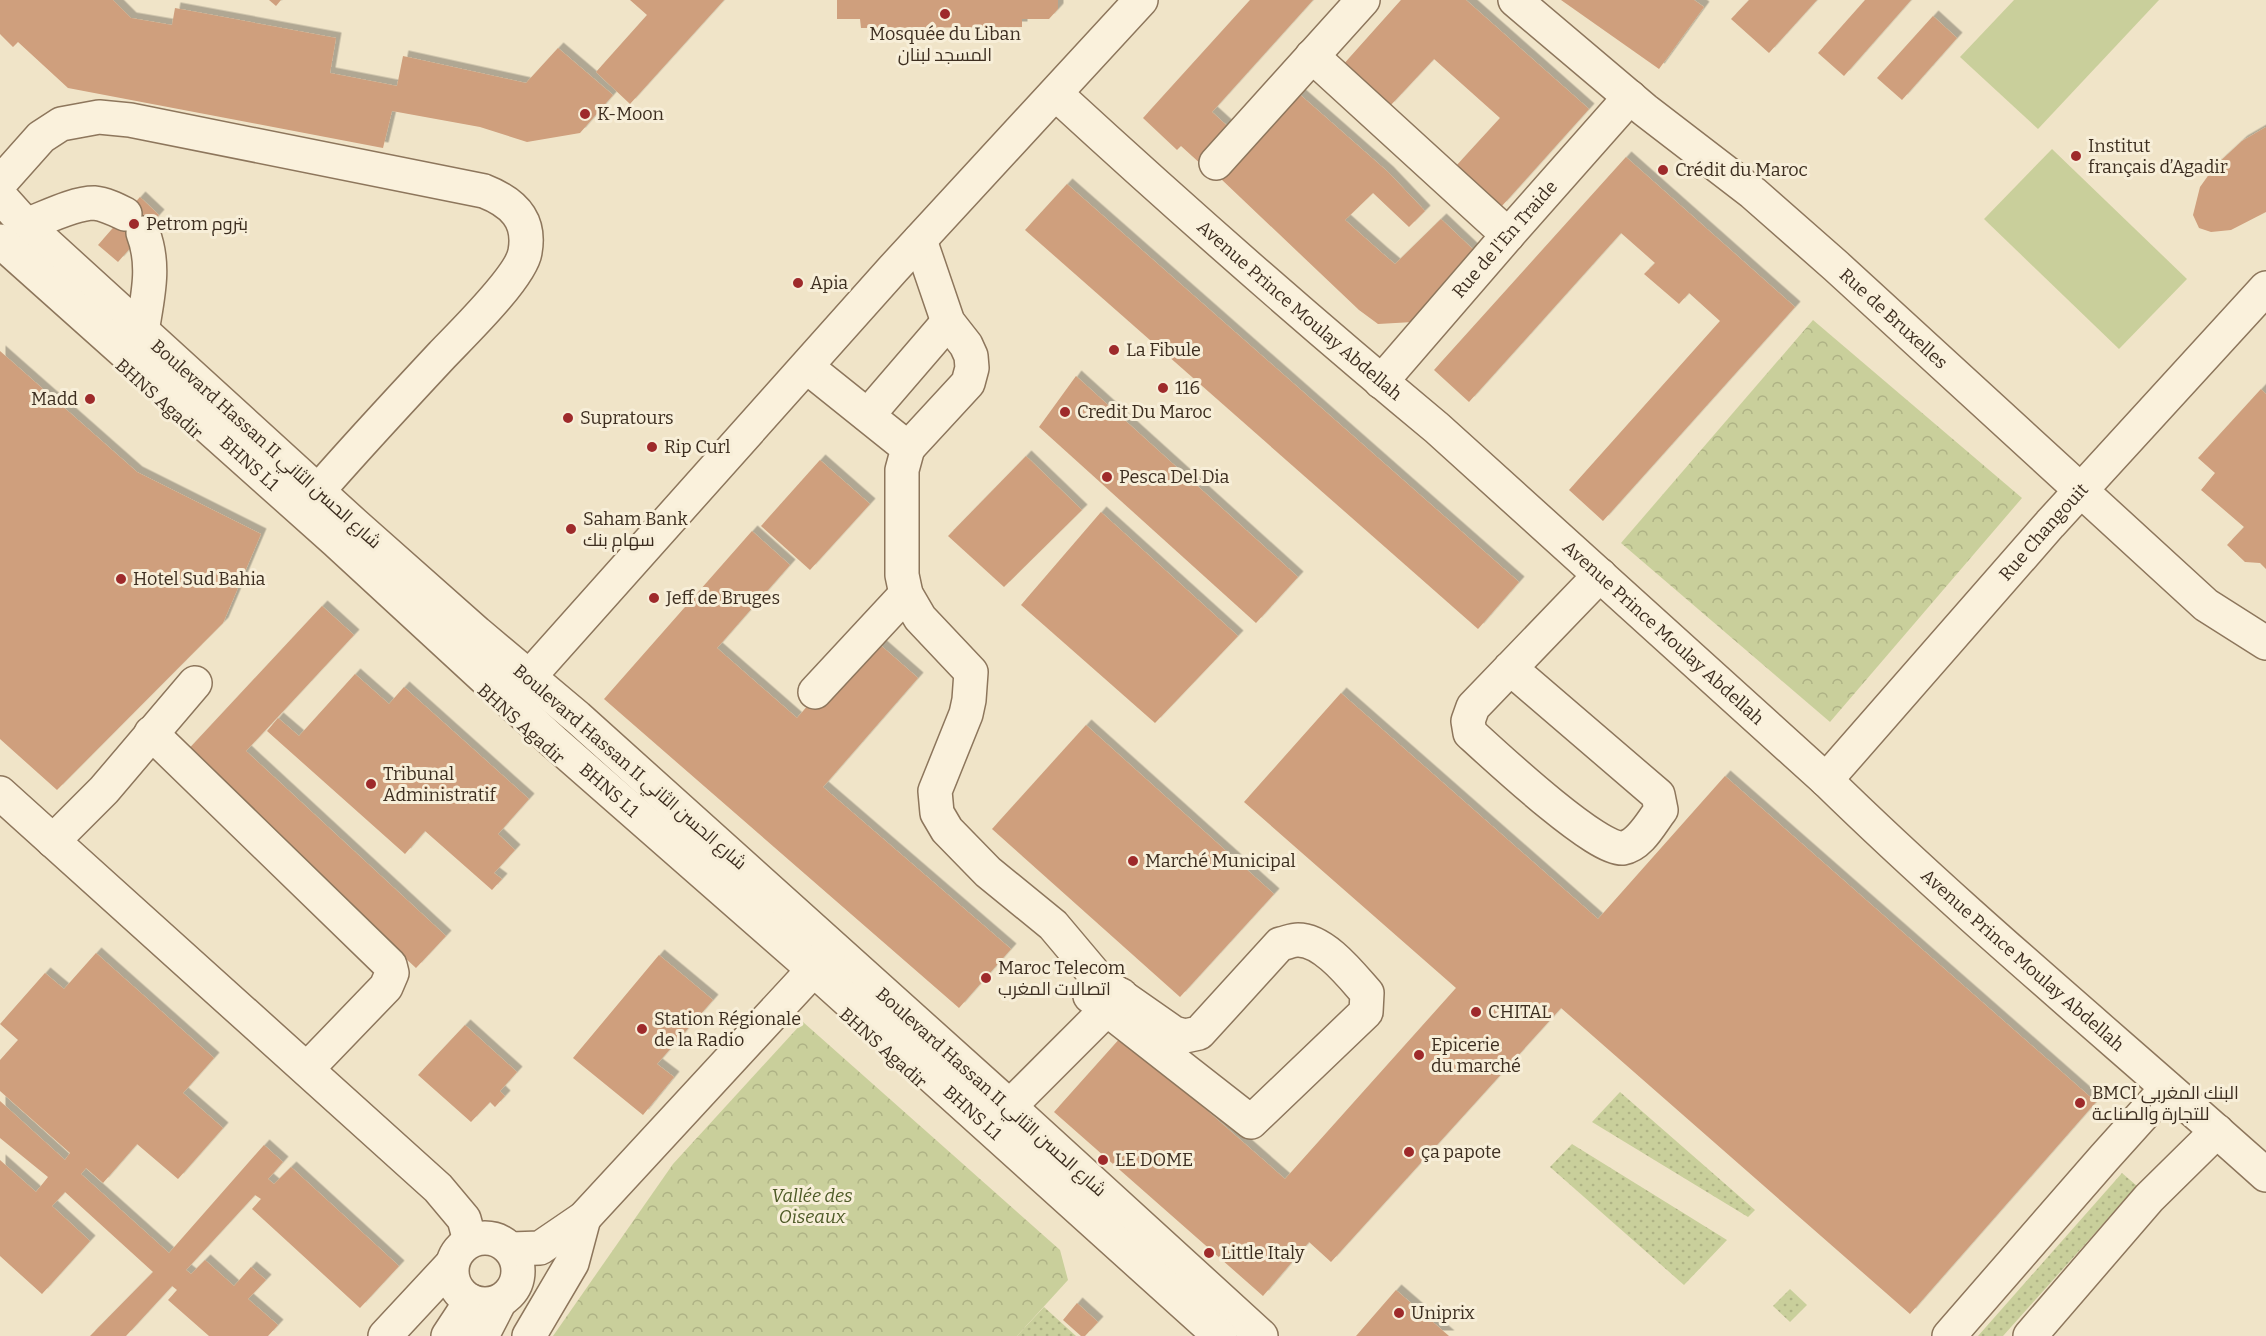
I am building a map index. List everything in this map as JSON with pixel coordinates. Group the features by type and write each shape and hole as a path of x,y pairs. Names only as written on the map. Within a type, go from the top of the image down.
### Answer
{"street":[{"path":"529,677 920,240 1142,0"},
{"path":"1216,163 1362,0"},
{"name":"Rue de Bruxelles","path":"1515,0 1630,97 1753,193 1836,266 2205,605 2266,643"},
{"path":"1312,56 1508,235"},
{"name":"Avenue Prince Moulay Abdellah","path":"1056,94 1381,382 1437,428 1826,780 1879,831 2266,1175"},
{"name":"Rue de l'En Traide","path":"1381,382 1630,97"},
{"path":"0,183 40,137 62,124 99,117 130,120 484,191 503,198 518,213 526,233 525,254 516,273 485,310 318,491"},
{"name":"Boulevard Hassan II شارع الحسن الثاني","path":"0,196 13,233 142,332 318,491 577,717 818,965 1003,1101 1261,1336"},
{"path":"13,233 82,204 95,203 108,206 134,224 149,248 151,274 142,332"},
{"name":"BHNS L1","path":"13,233 327,533 554,742 818,965 1220,1336"},
{"path":"920,240 948,322 966,345 971,356 971,375 968,383 908,448 902,470 902,575 906,594 920,618 971,672 966,714 935,791 937,813 947,830 988,872 1053,925 1105,996 1251,1122 1366,1012 1367,993 1349,972 1315,943 1298,940 1280,944 1199,1033 1185,1036 1174,1033 1105,996"},
{"name":"BHNS Agadir","path":"0,254 326,550 818,965 862,1029 1204,1336"},
{"name":"Rue Changouit","path":"1826,780 2081,490 2266,288"},
{"path":"868,415 948,322"},
{"path":"807,367 908,448"},
{"path":"1510,668 1658,795 1661,810 1634,845 1621,848 1598,839 1569,818 1470,733 1468,721 1473,707 1510,668 1600,575"},
{"path":"815,692 906,594"},
{"path":"53,841 104,790 195,683"},
{"path":"151,733 390,965 392,973 386,987 308,1069"},
{"path":"0,793 438,1188 464,1219 461,1252 452,1279 459,1292 486,1301"},
{"path":"511,1249 540,1248 584,1218 818,965"},
{"path":"1003,1101 1105,996"},
{"path":"1949,1336 2167,1088"},
{"path":"2030,1336 2149,1198 2217,1131"},
{"path":"528,1336 572,1263 584,1218"},
{"path":"384,1336 461,1252 484,1237 499,1240 511,1249 518,1262 518,1277 512,1291 486,1301 448,1336"},
{"path":"482,1336 486,1301"}],"green space":[{"path":"2014,0 2159,0 2038,129 1960,57"},
{"path":"2052,149 2187,279 2119,349 1984,219"},
{"path":"1813,320 2022,498 1830,722 1621,543"},
{"name":"Vallée des Oiseaux","path":"803,1022 1060,1250 1068,1280 1017,1336 553,1336 673,1164"},
{"path":"1620,1092 1755,1210 1748,1217 1592,1122"},
{"path":"1572,1144 1727,1240 1684,1285 1550,1167"},
{"path":"2122,1173 2137,1186 2003,1336 1978,1336"},
{"path":"1790,1289 1807,1305 1790,1322 1773,1306"},
{"path":"1044,1307 1076,1336 1017,1336"}],"building":[{"path":"0,0 113,0 131,18 172,25 175,8 336,38 330,73 397,86 403,56 526,83 558,48 613,95 580,133 527,142 480,127 392,111 383,148 68,88 18,42 13,47 0,34"},
{"path":"269,0 281,0 276,6"},
{"path":"630,0 724,0 630,104 596,72 647,15"},
{"name":"Mosquée du Liban المسجد لبنان","path":"837,0 1058,0 1058,9 1049,19 1022,19 1022,27 861,28 860,19 837,19"},
{"path":"1250,0 1313,0 1212,112 1234,132 1203,166 1181,146 1177,150 1143,118"},
{"path":"1401,0 1466,0 1589,109 1501,207 1456,166 1500,118 1434,59 1389,107 1342,66"},
{"path":"1561,0 1694,0 1704,7 1659,69"},
{"path":"1749,0 1817,0 1769,53 1731,19"},
{"path":"1865,0 1911,0 1844,76 1818,53"},
{"path":"1933,16 1957,38 1902,100 1877,78"},
{"path":"1297,92 1388,172 1425,211 1409,227 1373,193 1345,220 1395,264 1441,219 1479,255 1413,322 1378,324 1359,310 1220,178"},
{"path":"2266,127 2266,212 2231,230 2211,232 2199,228 2193,215 2200,187 2215,166 2242,141"},
{"path":"1626,157 1795,307 1603,521 1569,490 1720,321 1689,293 1679,304 1644,274 1655,263 1621,233 1469,402 1434,370"},
{"path":"1067,184 1519,582 1478,629 1025,230"},
{"name":"Petrom بتروم","path":"140,197 159,215 118,262 98,245"},
{"name":"Hotel Sud Bahia","path":"0,351 137,472 261,534 223,623 57,790 0,739"},
{"path":"1076,376 1298,577 1256,623 1039,427"},
{"path":"2261,389 2266,394 2266,569 2260,563 2245,562 2227,545 2244,527 2201,490 2215,473 2198,458"},
{"path":"1026,456 1082,510 1004,587 948,536"},
{"path":"820,460 870,504 810,570 761,526"},
{"path":"1101,512 1238,636 1155,723 1021,605"},
{"path":"752,531 790,565 717,648 797,718 869,635 918,678 823,787 1011,949 959,1008 604,699"},
{"path":"322,606 354,635 246,751 446,936 416,968 184,754"},
{"path":"355,674 389,704 404,687 529,799 498,834 515,850 494,873 502,879 492,890 425,831 405,854 267,731 278,718 299,736"},
{"path":"1341,693 1598,919 1725,776 2096,1102 1910,1314 1561,1008 1331,1262 1309,1242 1263,1296 1054,1112 1122,1036 1285,1179 1456,988 1244,802"},
{"name":"Marché Municipal","path":"1086,725 1274,894 1180,997 992,829"},
{"path":"96,953 214,1058 183,1093 223,1128 178,1179 137,1144 103,1183 86,1168 81,1174 169,1253 264,1145 283,1162 268,1179 274,1184 291,1167 399,1266 360,1308 252,1209 261,1199 255,1195 186,1270 191,1274 205,1260 234,1286 251,1267 266,1280 248,1299 278,1325 268,1336 209,1336 168,1300 177,1290 172,1286 126,1336 90,1336 153,1272 65,1192 52,1206 90,1241 42,1294 0,1256 0,1160 36,1192 48,1177 0,1138 0,1101 65,1160 70,1153 0,1091 0,1060 18,1040 0,1024 45,973 64,989"},
{"name":"Station Régionale de la Radio","path":"659,955 713,1000 657,1064 674,1077 643,1115 573,1058"},
{"path":"465,1025 517,1072 500,1091 505,1096 495,1107 490,1102 471,1122 418,1075"},
{"name":"Uniprix","path":"1396,1290 1449,1336 1356,1336"},
{"path":"1077,1303 1098,1322 1085,1336 1081,1336 1063,1320"}],"place":[{"name":"Mosquée du Liban المسجد لبنان","path":"945,14"},
{"name":"K-Moon","path":"585,114"},
{"name":"Institut français d’Agadir","path":"2076,156"},
{"name":"Crédit du Maroc","path":"1663,170"},
{"name":"Petrom بتروم","path":"134,224"},
{"name":"Apia","path":"798,283"},
{"name":"La Fibule","path":"1114,350"},
{"name":"116","path":"1163,388"},
{"name":"Madd","path":"90,399"},
{"name":"Credit Du Maroc","path":"1065,412"},
{"name":"Supratours","path":"568,418"},
{"name":"Rip Curl","path":"652,447"},
{"name":"Pesca Del Dia","path":"1107,477"},
{"name":"Saham Bank سهام بنك","path":"571,529"},
{"name":"Hotel Sud Bahia","path":"121,579"},
{"name":"Jeff de Bruges","path":"654,598"},
{"name":"Tribunal Administratif","path":"371,784"},
{"name":"Marché Municipal","path":"1133,861"},
{"name":"Maroc Telecom اتصالات المغرب","path":"986,978"},
{"name":"CHITAL","path":"1476,1012"},
{"name":"Station Régionale de la Radio","path":"642,1029"},
{"name":"Epicerie du marché","path":"1419,1055"},
{"name":"BMCI البنك المغربي للتجارة والصناعة","path":"2080,1103"},
{"name":"ça papote","path":"1409,1152"},
{"name":"LE DOME","path":"1103,1160"},
{"name":"Little Italy","path":"1209,1253"},
{"name":"Uniprix","path":"1399,1313"}]}
